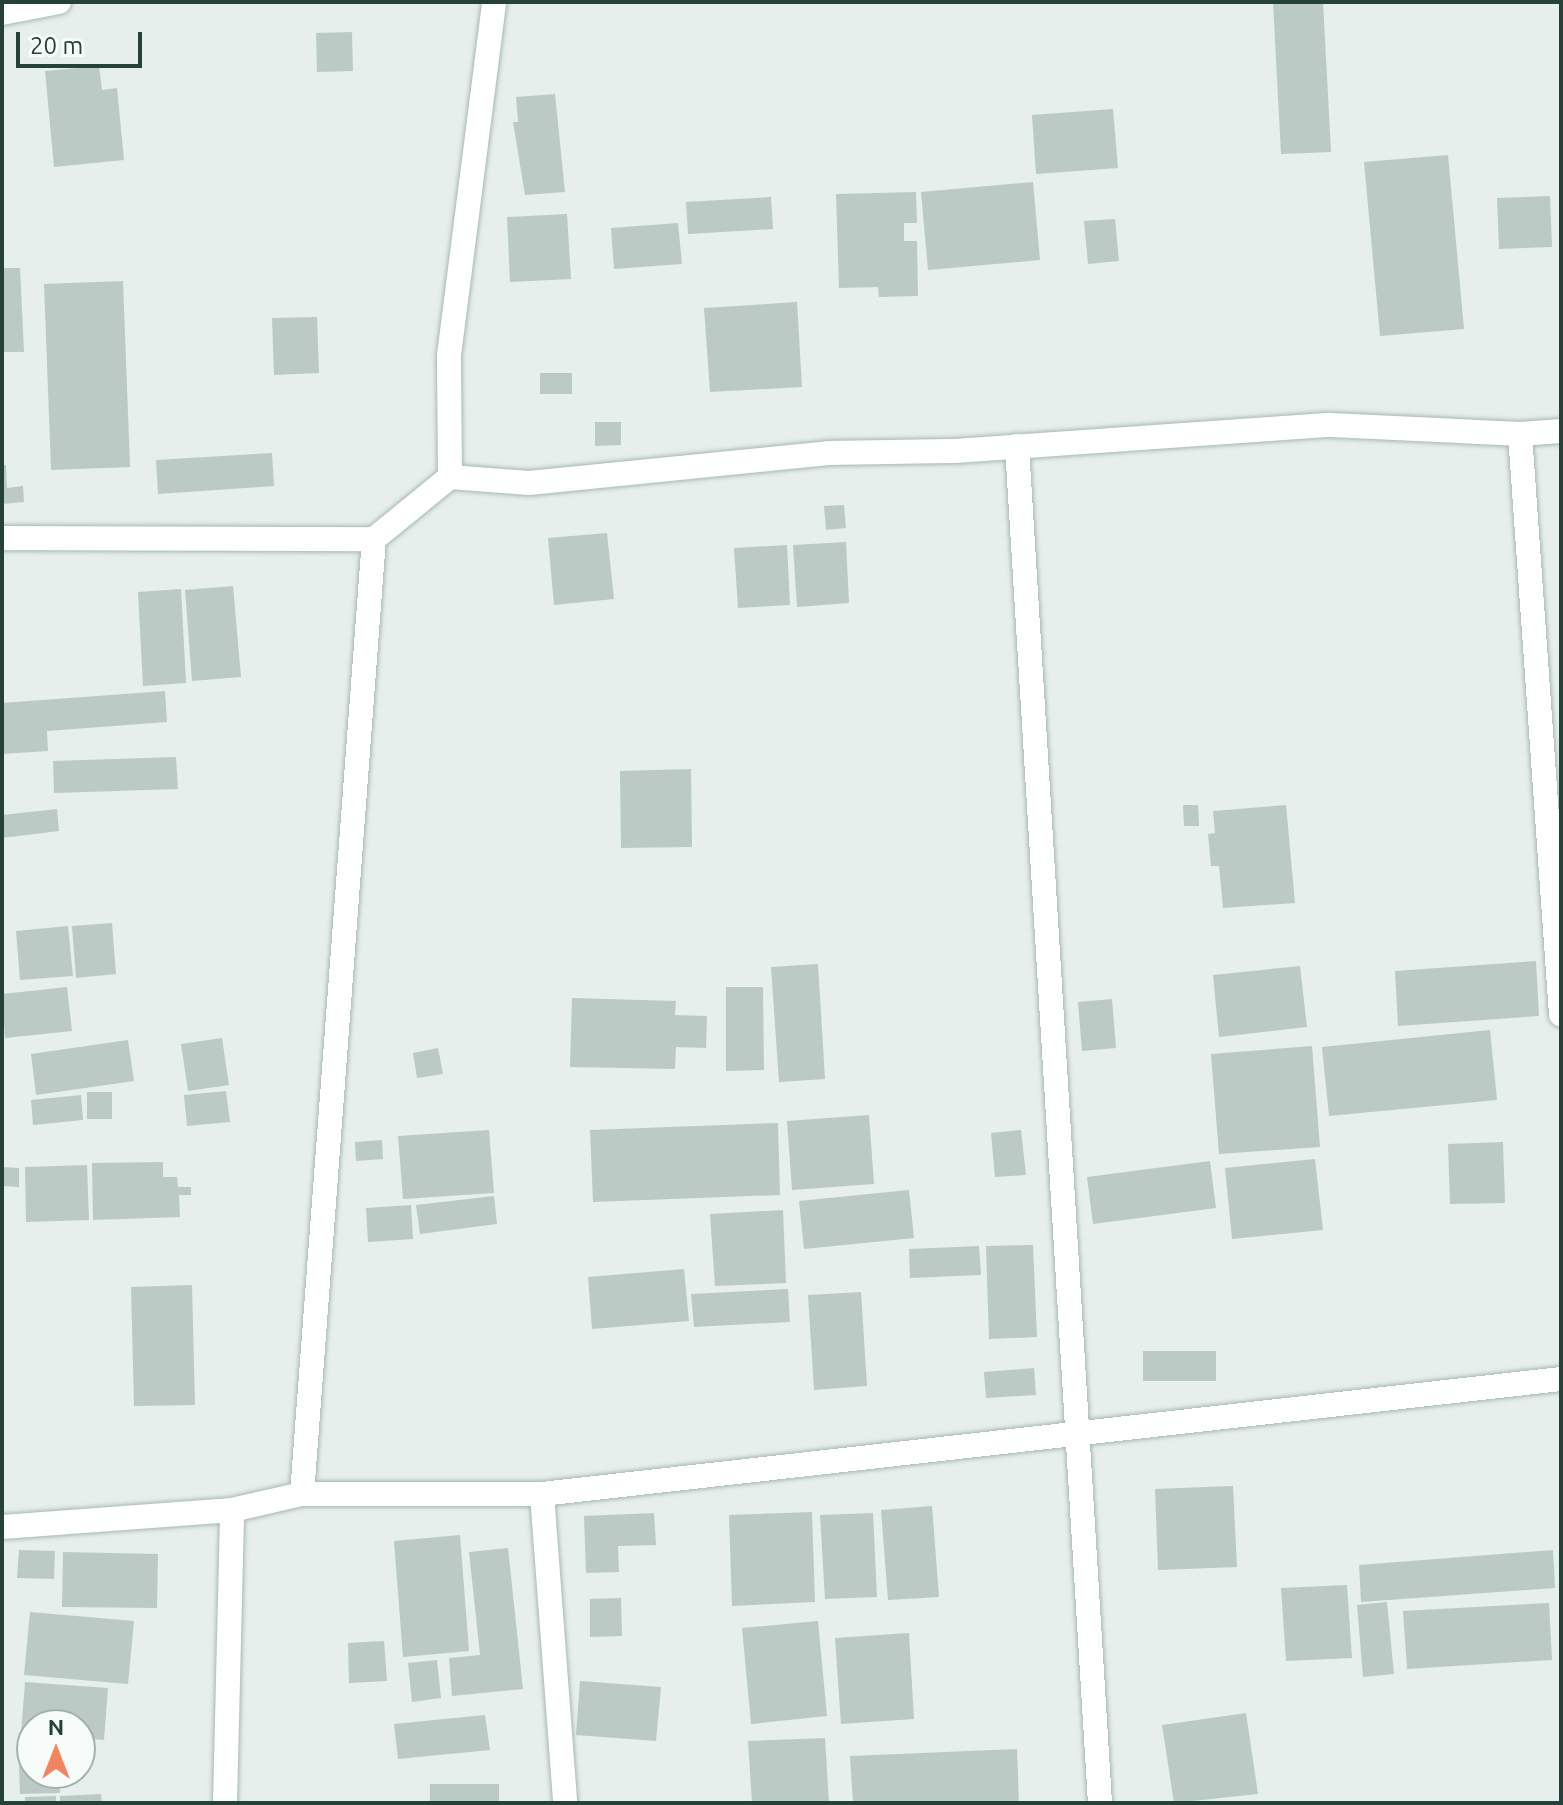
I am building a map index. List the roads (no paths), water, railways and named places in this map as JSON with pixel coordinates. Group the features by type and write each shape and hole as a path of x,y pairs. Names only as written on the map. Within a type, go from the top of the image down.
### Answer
{"street":[{"path":"2,13 59,2"},
{"path":"450,477 450,341 494,2"},
{"path":"2,538 374,539 450,477 529,483 828,453 1017,446 1330,425 1520,434 1561,431"},
{"path":"1520,434 1561,1015"},
{"path":"1017,446 1074,1431 1100,1803"},
{"path":"302,1494 374,539"},
{"path":"2,1527 232,1510 302,1494 542,1494 1074,1431 1561,1379"},
{"path":"542,1494 565,1803"},
{"path":"225,1803 232,1510"}]}
